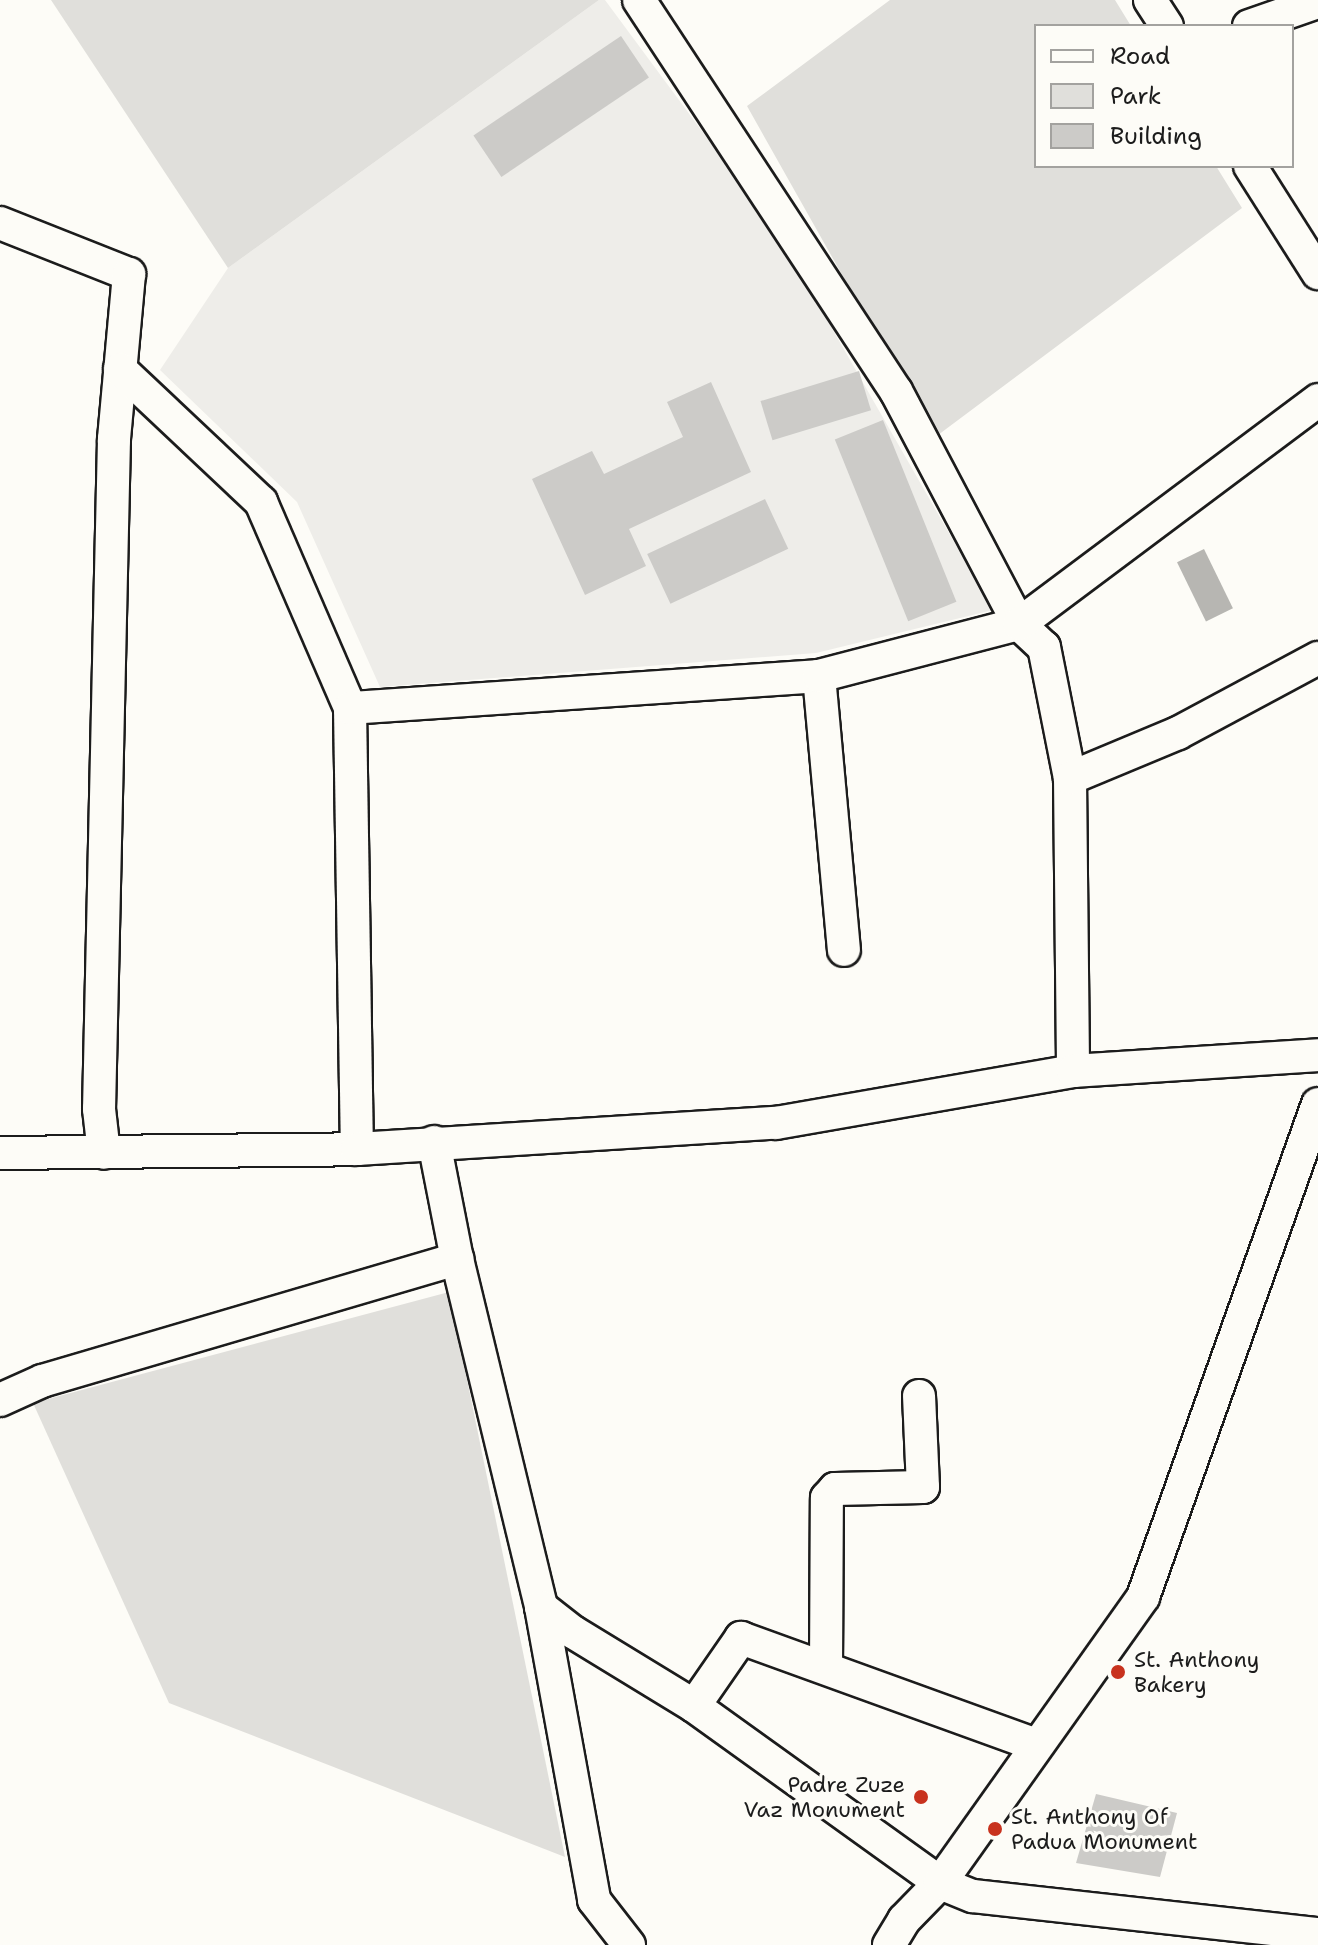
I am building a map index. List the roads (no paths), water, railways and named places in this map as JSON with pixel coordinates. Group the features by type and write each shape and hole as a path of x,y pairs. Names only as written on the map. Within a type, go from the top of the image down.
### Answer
{"street":[{"path":"639,0 896,391 1019,624 1044,647 1070,778 1073,1071"},
{"path":"1150,0 1166,24"},
{"path":"1255,24 1318,2"},
{"path":"1251,168 1318,273"},
{"path":"0,223 129,274 114,439 100,1062 104,1153"},
{"path":"120,369 261,502 350,708 357,1149"},
{"path":"350,708 819,676 1019,624 1318,400"},
{"path":"1070,778 1178,733 1318,658"},
{"path":"819,676 844,950"},
{"path":"0,1153 357,1149 776,1123 1073,1071 1318,1055"},
{"path":"889,1945 904,1920 940,1883 1034,1744 1143,1597 1318,1104"},
{"path":"434,1142 457,1259 541,1607 594,1900 629,1945"},
{"path":"0,1400 42,1381 457,1259"},
{"path":"826,1668 827,1498 835,1489 923,1487 919,1396"},
{"path":"541,1607 573,1632 694,1706 940,1883 973,1896 1318,1934"},
{"path":"694,1706 741,1638 1034,1744"}],"place":[{"name":"St. Anthony Bakery","path":"1118,1672"},
{"name":"Padre Zuze Vaz Monument","path":"921,1797"},
{"name":"St. Anthony Of Padua Monument","path":"995,1829"}]}
